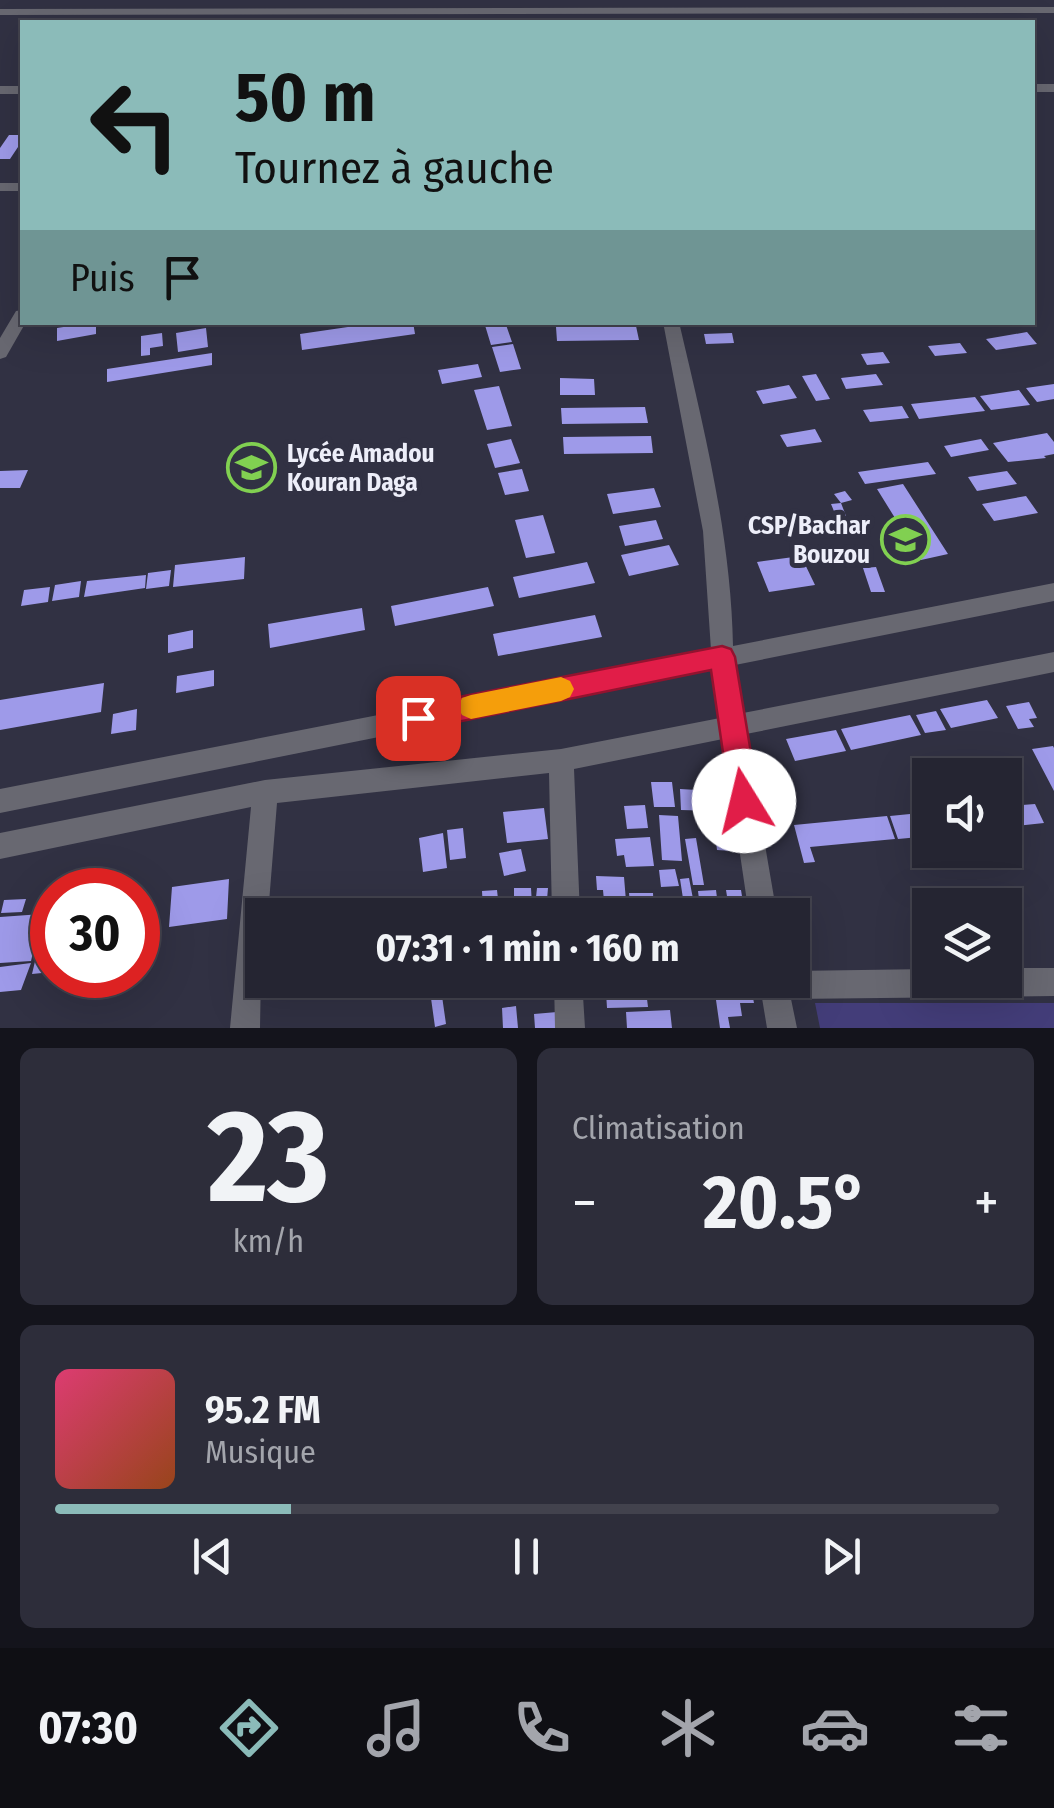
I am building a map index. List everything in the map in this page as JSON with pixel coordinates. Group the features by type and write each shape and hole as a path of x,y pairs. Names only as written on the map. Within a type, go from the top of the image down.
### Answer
{"street":[{"path":"1048,0 1054,9"},
{"path":"0,12 622,11 831,16 1054,9"},
{"path":"0,353 20,316"},
{"path":"672,325 697,442 723,620 722,657 760,898"},
{"path":"0,801 1054,592"},
{"path":"0,846 265,792 561,760 1054,662"},
{"path":"561,760 565,898"},
{"path":"245,1028 265,792"},
{"path":"810,982 1054,982"},
{"path":"569,998 570,1028"},
{"path":"777,998 782,1028"}],"shaded area":[{"path":"815,1003 1054,1003 1054,1028 820,1028"}],"building":[{"path":"9,135 20,135 20,144 10,159 0,159 0,148"},
{"path":"96,325 96,334 57,341 57,328"},
{"path":"362,325 414,325 415,334 302,350 300,334"},
{"path":"485,325 506,325 512,342 491,345"},
{"path":"636,326 639,340 557,341 556,327"},
{"path":"206,328 208,347 178,352 176,333"},
{"path":"1027,332 1037,344 996,350 986,339"},
{"path":"162,333 163,346 150,348 150,355 141,356 141,336"},
{"path":"732,333 734,343 706,344 704,334"},
{"path":"960,343 967,353 935,356 928,346"},
{"path":"513,344 521,369 500,372 492,347"},
{"path":"883,352 890,363 867,365 861,354"},
{"path":"212,353 212,365 107,382 107,369"},
{"path":"478,364 482,377 442,384 438,370"},
{"path":"816,374 830,399 816,401 802,376"},
{"path":"876,374 883,385 846,389 841,378"},
{"path":"560,378 594,379 595,395 560,395"},
{"path":"1054,384 1054,399 1037,402 1026,388"},
{"path":"789,385 797,398 763,404 756,391"},
{"path":"499,386 512,426 487,430 474,390"},
{"path":"1019,390 1030,405 991,410 980,396"},
{"path":"975,397 985,411 919,419 911,404"},
{"path":"902,406 909,418 870,422 863,410"},
{"path":"645,407 648,423 562,424 561,408"},
{"path":"815,429 822,442 787,447 780,435"},
{"path":"1047,433 1054,442 1054,454 1046,458 1008,462 993,443"},
{"path":"651,436 653,453 564,454 563,437"},
{"path":"511,439 520,463 495,468 487,444"},
{"path":"981,439 989,450 951,457 944,446"},
{"path":"928,462 936,474 865,484 858,472"},
{"path":"522,469 529,491 505,495 498,473"},
{"path":"28,470 20,488 0,488 0,471"},
{"path":"1007,471 1017,484 977,491 968,477"},
{"path":"903,484 948,554 921,560 877,489"},
{"path":"654,488 661,507 613,514 607,494"},
{"path":"845,491 852,500 841,503 834,494"},
{"path":"1026,496 1038,513 994,521 982,504"},
{"path":"841,503 846,516 836,516 831,504"},
{"path":"543,515 555,553 526,558 515,520"},
{"path":"656,520 663,539 625,546 619,526"},
{"path":"669,545 679,565 629,576 621,555"},
{"path":"801,556 815,585 769,592 757,562"},
{"path":"245,557 244,579 173,587 175,565"},
{"path":"587,562 595,583 519,598 513,577"},
{"path":"876,567 885,592 871,592 863,568"},
{"path":"171,570 169,586 146,589 148,573"},
{"path":"146,575 145,588 84,597 87,581"},
{"path":"81,581 79,597 52,601 55,585"},
{"path":"50,587 48,602 21,606 24,590"},
{"path":"488,587 494,606 395,626 391,606"},
{"path":"362,608 365,630 270,648 268,624"},
{"path":"595,615 602,637 498,656 493,634"},
{"path":"193,630 193,648 168,653 168,635"},
{"path":"214,670 214,686 176,693 177,676"},
{"path":"104,683 101,712 0,730 0,700"},
{"path":"987,700 998,718 951,728 940,709"},
{"path":"1029,702 1037,718 1029,719 1034,727 1018,729 1006,706"},
{"path":"137,709 136,730 111,734 113,714"},
{"path":"936,711 946,730 925,733 916,715"},
{"path":"910,715 921,735 851,750 841,729"},
{"path":"836,730 846,751 795,761 786,739"},
{"path":"1054,748 1054,791 1032,749"},
{"path":"651,782 672,782 675,807 654,807"},
{"path":"680,789 715,791 717,811 681,810"},
{"path":"1035,804 1044,823 1022,825 1022,805"},
{"path":"645,805 648,828 627,829 624,806"},
{"path":"544,808 548,839 507,843 503,812"},
{"path":"912,814 912,838 898,839 890,816"},
{"path":"659,815 678,816 682,861 662,860"},
{"path":"713,816 728,816 732,851 717,850"},
{"path":"887,816 895,839 810,847 815,862 804,863 794,825"},
{"path":"463,828 466,858 450,860 447,830"},
{"path":"443,833 447,868 423,872 419,838"},
{"path":"650,837 654,866 626,867 624,855 617,856 615,839"},
{"path":"696,838 704,885 693,885 685,839"},
{"path":"521,849 526,871 504,876 499,853"},
{"path":"675,869 679,886 661,887 659,870"},
{"path":"596,876 624,877 626,898 604,898 603,890 597,890"},
{"path":"689,878 693,898 683,898 680,879"},
{"path":"229,879 227,919 169,927 172,887"},
{"path":"514,888 531,888 532,898 514,898"},
{"path":"537,888 548,888 547,898 536,898"},
{"path":"497,890 498,898 482,898 482,891"},
{"path":"716,890 717,898 699,898 698,891"},
{"path":"726,890 741,890 742,898 727,898"},
{"path":"629,893 653,893 653,898 629,898"},
{"path":"26,899 22,912 1,913 4,900"},
{"path":"30,915 30,961 0,963 0,917"},
{"path":"30,963 21,990 0,992 0,967"},
{"path":"431,998 442,998 446,1024 435,1027"},
{"path":"606,998 647,998 648,1007 607,1008"},
{"path":"716,998 753,998 754,1003 740,1003 742,1016 728,1017 730,1028 720,1028"},
{"path":"516,1006 518,1028 503,1028 502,1008"},
{"path":"670,1010 672,1028 627,1028 626,1012"},
{"path":"557,1012 558,1028 535,1028 534,1014"}],"slow traffic":[{"path":"471,707 561,689"}],"place":[{"name":"Lycée Amadou Kouran Daga","path":"252,468"},
{"name":"CSP/Bachar Bouzou","path":"905,540"}],"route":[{"path":"418,718 722,657 744,801"}]}
